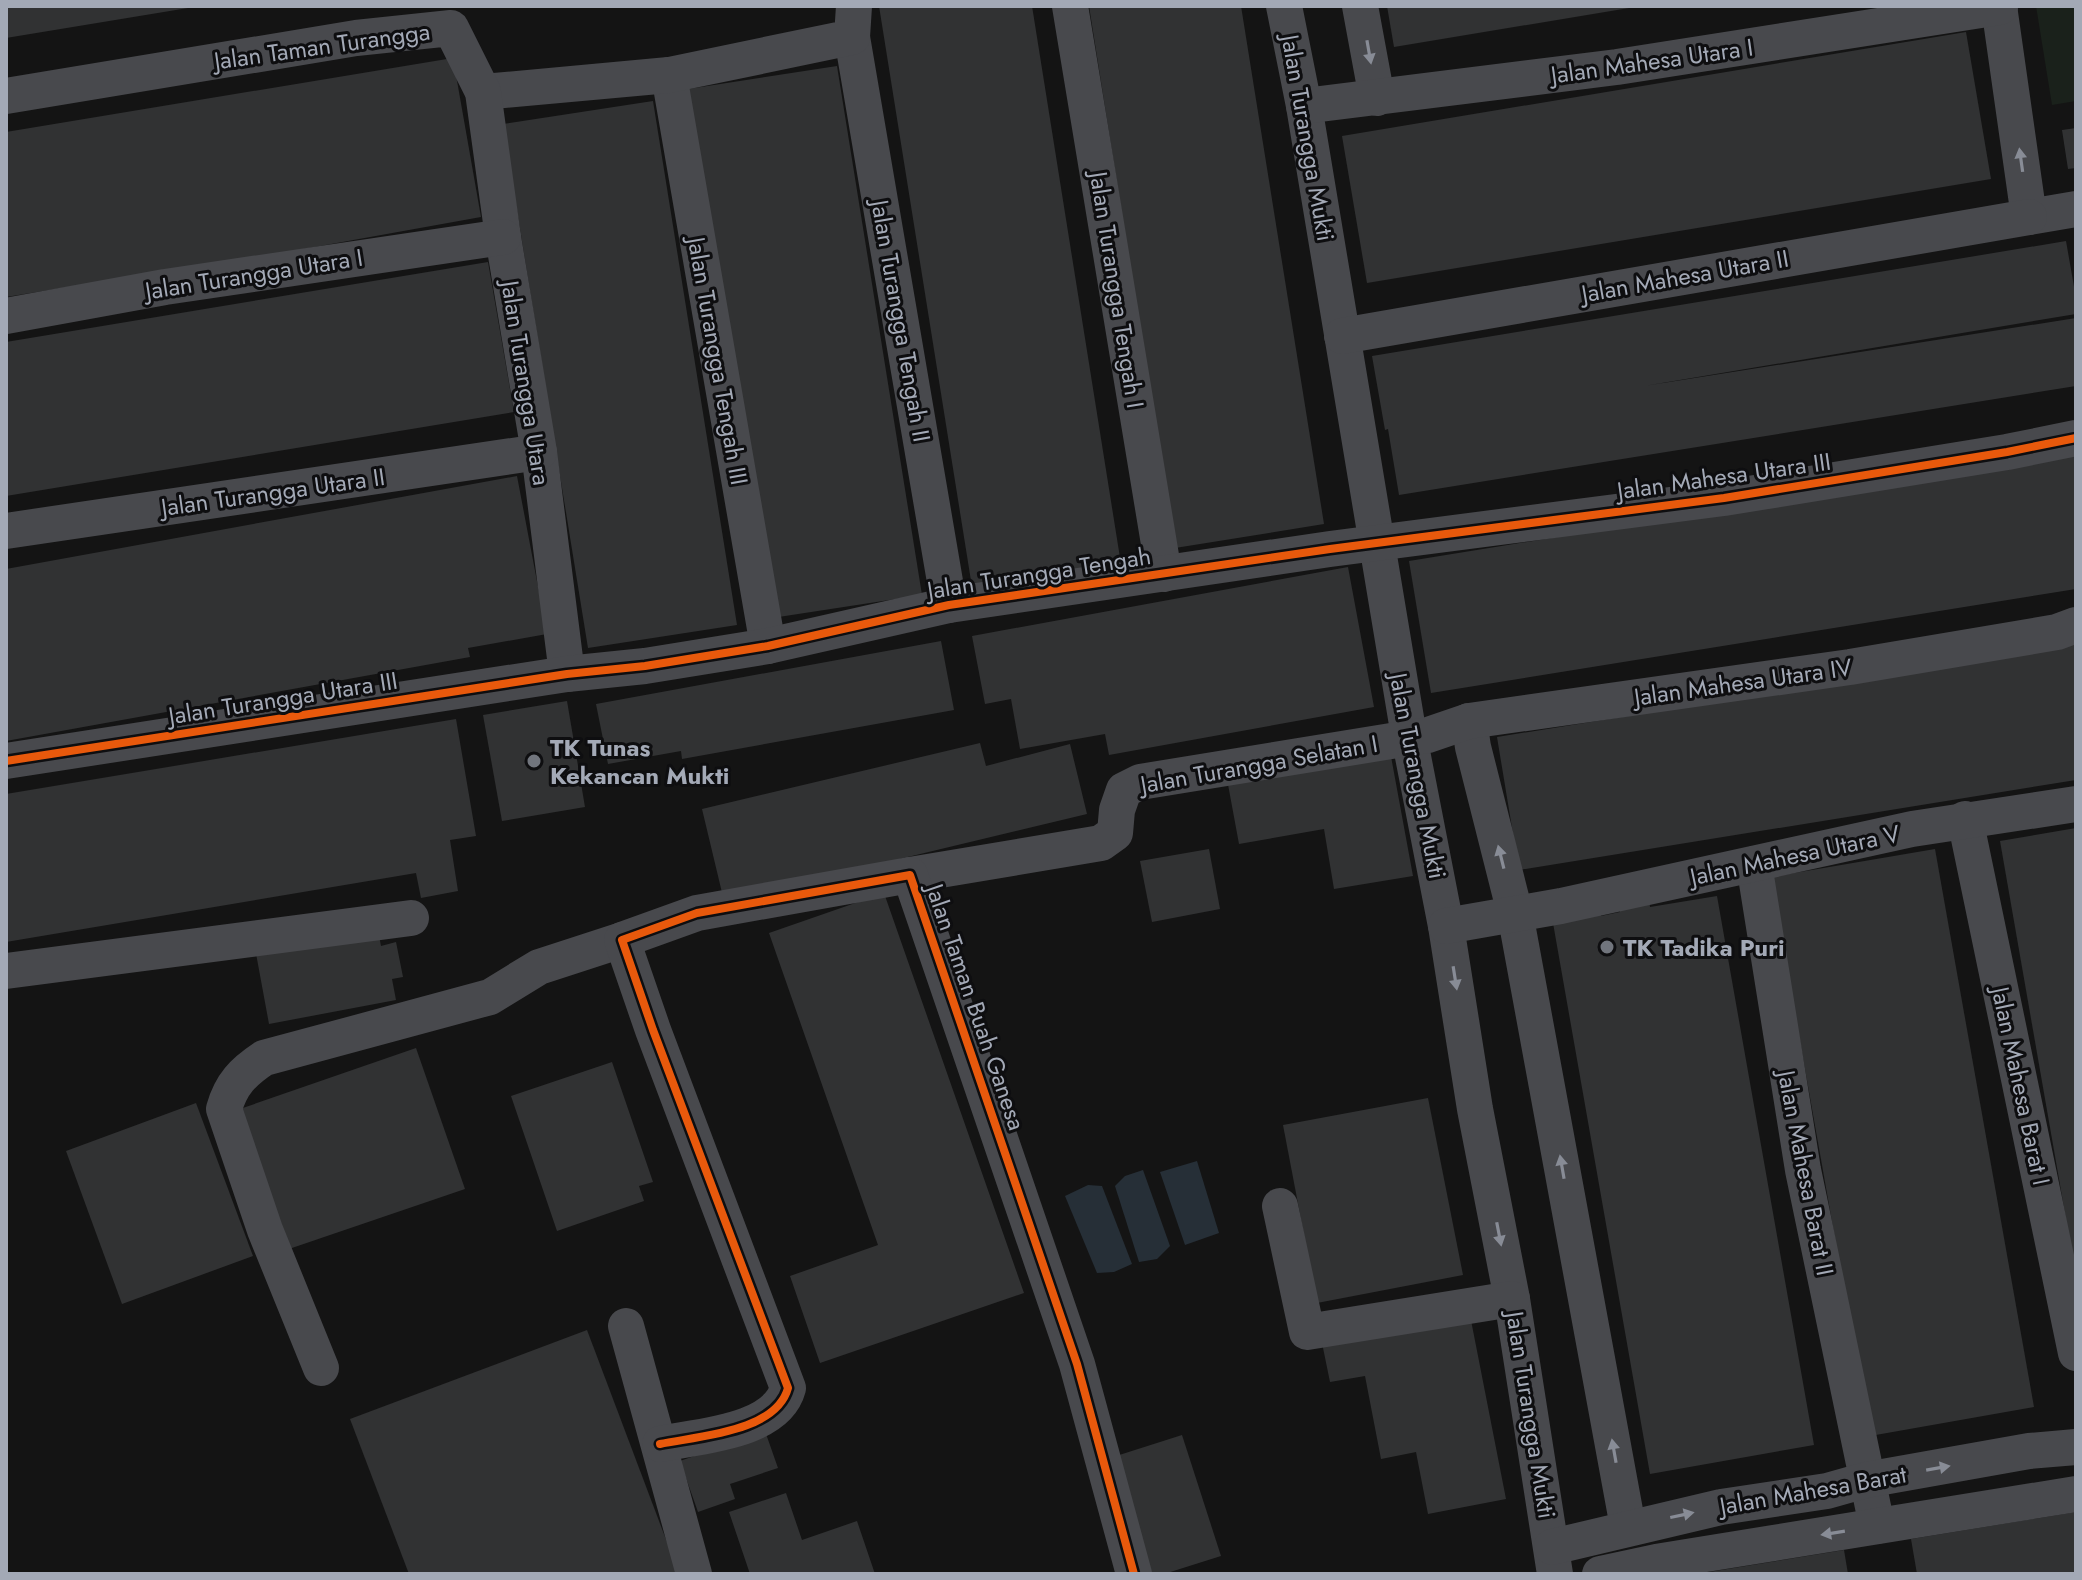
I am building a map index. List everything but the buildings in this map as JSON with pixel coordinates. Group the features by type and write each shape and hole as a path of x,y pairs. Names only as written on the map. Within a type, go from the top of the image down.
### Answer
{"street":[{"name":"Jalan Turangga Tengah I","path":"1070,6 1164,574"},
{"name":"Jalan Turangga Mukti","path":"1284,6 1304,106 1409,736 1512,1299 1553,1560"},
{"path":"1360,6 1377,98"},
{"name":"Jalan Mahesa Utara I","path":"1304,106 1617,67 1999,7"},
{"path":"1999,7 2029,217"},
{"path":"483,92 669,75 853,21"},
{"name":"Jalan Turangga Tengah II","path":"853,21 949,605"},
{"name":"Jalan Taman Turangga","path":"6,96 356,38 451,28 483,92"},
{"name":"Jalan Turangga Tengah III","path":"669,75 768,646"},
{"name":"Jalan Turangga Utara","path":"483,92 503,237 539,452 567,674"},
{"name":"Jalan Mahesa Utara II","path":"1342,336 2076,209"},
{"name":"Jalan Turangga Utara I","path":"6,316 165,287 503,237"},
{"name":"Jalan Mahesa Utara III","path":"1377,543 1724,498 2076,438"},
{"name":"Jalan Turangga Utara II","path":"6,531 539,452"},
{"name":"Jalan Turangga Tengah","path":"567,674 645,666 768,646 949,605 1377,543"},
{"name":"Jalan Mahesa Utara IV","path":"1409,736 1428,735 1469,721 1850,667 2057,632 2076,625"},
{"name":"Jalan Turangga Utara III","path":"6,761 567,674"},
{"path":"1469,721 1515,913 1628,1527"},
{"name":"Jalan Turangga Selatan I","path":"910,875 1101,843 1115,833 1117,810 1124,790 1140,782 1409,736"},
{"name":"Jalan Mahesa Utara V","path":"1446,926 1561,906 1965,819 2076,804"},
{"name":"Jalan Mahesa Barat I","path":"1965,819 2076,1353"},
{"name":"Jalan Mahesa Barat II","path":"1754,864 1803,1170 1877,1526"},
{"name":"Jalan Taman Buah Ganesa","path":"321,1368 265,1230 224,1109 229,1091 244,1071 264,1058 490,997 539,967 697,913 910,875 1077,1364 1134,1574"},
{"path":"6,971 411,918"},
{"path":"622,940 788,1388 774,1413 755,1424 660,1444"},
{"path":"1280,1206 1307,1332 1512,1299"},
{"path":"626,1326 694,1574"},
{"name":"Jalan Mahesa Barat","path":"1553,1560 1628,1527 1721,1507 1827,1491 1866,1480 2029,1451 2076,1447"},
{"name":"Jalan Mahesa Barat","path":"1600,1574 1656,1562 2076,1494"}],"shaded area":[{"path":"2036,6 2076,6 2076,101 2052,105"},
{"path":"1197,1161 1219,1233 1185,1245 1160,1172"},
{"path":"1143,1170 1170,1246 1157,1259 1139,1262 1115,1186 1125,1176"},
{"path":"1088,1185 1102,1186 1132,1264 1114,1272 1097,1273 1065,1196"}],"cycle path":[{"path":"6,761 768,646 949,605 1330,549 1724,498 2076,438"},
{"path":"660,1444 734,1430 753,1423 781,1403 788,1388 622,940 697,913 910,875 1077,1364 1134,1574"}],"place":[{"name":"TK Tunas Kekancan Mukti","path":"534,761"},
{"name":"TK Tadika Puri","path":"1607,947"}]}
